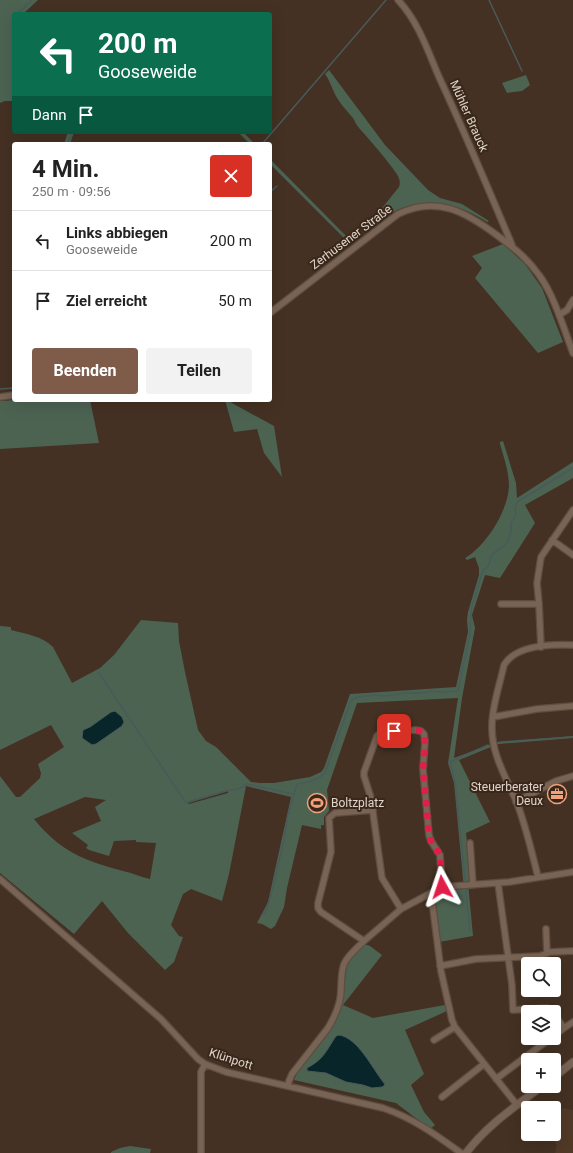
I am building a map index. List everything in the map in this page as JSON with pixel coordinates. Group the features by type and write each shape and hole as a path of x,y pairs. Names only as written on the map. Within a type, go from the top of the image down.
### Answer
{"street":[{"name":"Mühler Brauck","path":"398,0 417,27 471,146 512,245"},
{"name":"Zerhusener Straße","path":"272,312 388,220 408,209 432,206 454,209 474,218 512,245 526,258 540,276 559,315 573,353"},
{"path":"559,315 567,310 573,300"},
{"path":"0,396 12,395"},
{"path":"541,647 537,583 541,557 573,510"},
{"path":"552,540 573,555"},
{"path":"501,604 538,604"},
{"path":"538,877 525,828 516,802 497,760 493,743 493,717 504,665 507,660 516,653 541,647 573,645"},
{"path":"493,717 537,709 573,706"},
{"path":"401,909 382,878 373,810 364,772 377,736 383,732 415,730 421,731 424,734 425,742 423,769 429,835 440,855 442,887"},
{"path":"516,802 556,781 573,776"},
{"path":"364,941 321,912 318,908 318,903 331,852 329,818 335,813 373,810"},
{"path":"470,843 473,885"},
{"path":"288,1086 292,1074 333,1020 340,999 344,964 364,941 401,909 442,887 498,883 573,872"},
{"name":"Klünpott","path":"0,879 161,1020 190,1052 205,1064 226,1072 398,1112 461,1153"},
{"path":"498,883 512,985 513,1010 521,1010"},
{"path":"431,893 440,966 452,1020 484,1064 517,1105"},
{"path":"546,929 547,953"},
{"path":"440,966 476,959 540,956 547,953 573,951"},
{"path":"561,1030 573,1022"},
{"path":"561,1024 564,1028"},
{"path":"434,1040 455,1026"},
{"path":"496,1078 541,1045"},
{"path":"561,1071 573,1062"},
{"path":"201,1153 201,1072 205,1064"},
{"path":"442,1096 484,1064"},
{"path":"466,1153 483,1133 496,1121 533,1093"}],"shaded area":[{"path":"562,1108 573,1110 573,1153 555,1153 557,1146 554,1141 561,1141"}],"green space":[{"path":"0,0 38,0 25,12 12,12 12,101 0,103"},
{"path":"329,70 385,145 428,190 440,198 462,204 489,221 487,222 466,211 444,204 421,203 397,210 374,226 370,223 399,187 400,181 391,166 358,127 353,118 337,98 325,74"},
{"path":"526,75 530,85 522,91 507,93 502,83"},
{"path":"67,134 73,134 71,142 65,142"},
{"path":"240,134 245,134 253,142 248,142"},
{"path":"272,161 351,241 348,242 272,166"},
{"path":"503,244 525,264 542,288 563,342 538,353 475,278 482,268 472,256"},
{"path":"0,401 90,402 99,443 0,449"},
{"path":"226,402 231,402 274,426 282,477 264,453 257,429 234,432"},
{"path":"503,441 516,483 517,498 573,462 573,478 525,505 535,523 500,578 485,575 472,615 475,628 462,698 454,758 497,742 573,736 573,738 498,744 459,760 490,822 466,833 471,882 468,883 473,936 439,942 435,895 442,891 464,889 454,783 448,763 458,698 357,703 327,790 329,811 324,817 324,825 321,825 321,829 302,825 284,907 275,926 271,929 257,923 268,902 291,797 246,786 229,874 222,901 191,889 183,894 171,925 179,936 183,937 174,962 165,970 128,933 102,901 74,934 0,873 0,776 16,797 20,797 40,778 41,773 38,764 64,747 51,725 0,750 0,626 11,627 11,630 34,636 49,643 53,647 72,683 100,668 114,655 141,620 178,623 179,641 198,730 206,741 216,747 251,782 274,783 310,777 321,772 324,768 350,694 456,687 468,632 468,612 479,575 479,568 475,557 467,560 465,558 488,537 500,517 508,496 508,476 500,442","holes":["228,790 228,793 189,804 187,802","85,797 106,800 95,807 101,821 72,833 88,845 86,848 89,850 109,856 114,841 136,840 136,842 156,843 150,879 96,863 74,853 54,840 34,819"]},
{"path":"364,944 370,946 382,955 343,1005 373,1018 445,1005 447,1011 405,1030 424,1074 411,1085 424,1112 435,1125 430,1129 396,1103 294,1080 300,1067 335,1021 342,1000 347,964"},
{"path":"130,1146 151,1149 150,1153 111,1153 120,1148"}],"water":[{"path":"115,711 122,717 124,722 122,726 96,744 92,745 82,738 83,730"},
{"path":"339,1035 346,1037 364,1054 385,1085 382,1087 372,1088 346,1082 326,1073 307,1071 307,1068 321,1058 336,1036"}],"waterway":[{"path":"19,12 32,0"},
{"path":"272,133 386,0"},
{"path":"489,0 522,71"},
{"path":"69,142 71,134"},
{"path":"264,142 271,134"},
{"path":"272,190 277,186"},
{"path":"0,389 12,388"},
{"path":"263,915 271,895 284,840 288,815 297,784 312,781 325,773 351,700 358,697 374,695 386,696 432,691 458,691 470,634 471,611 483,570 488,567 492,555 502,548 507,542 511,533 511,523 516,514 515,509 517,502 573,468"},
{"path":"99,673 186,803 230,790 239,789 247,784 293,794"},
{"path":"501,742 573,737"},
{"path":"465,879 455,782 450,762 488,745"},
{"path":"466,890 470,931"}],"place":[{"name":"Steuerberater Deux","path":"557,794"},
{"name":"Boltzplatz","path":"317,803"}],"route":[{"path":"394,731 415,730 421,731 424,734 425,742 423,769 429,835 440,855 442,887"}]}
